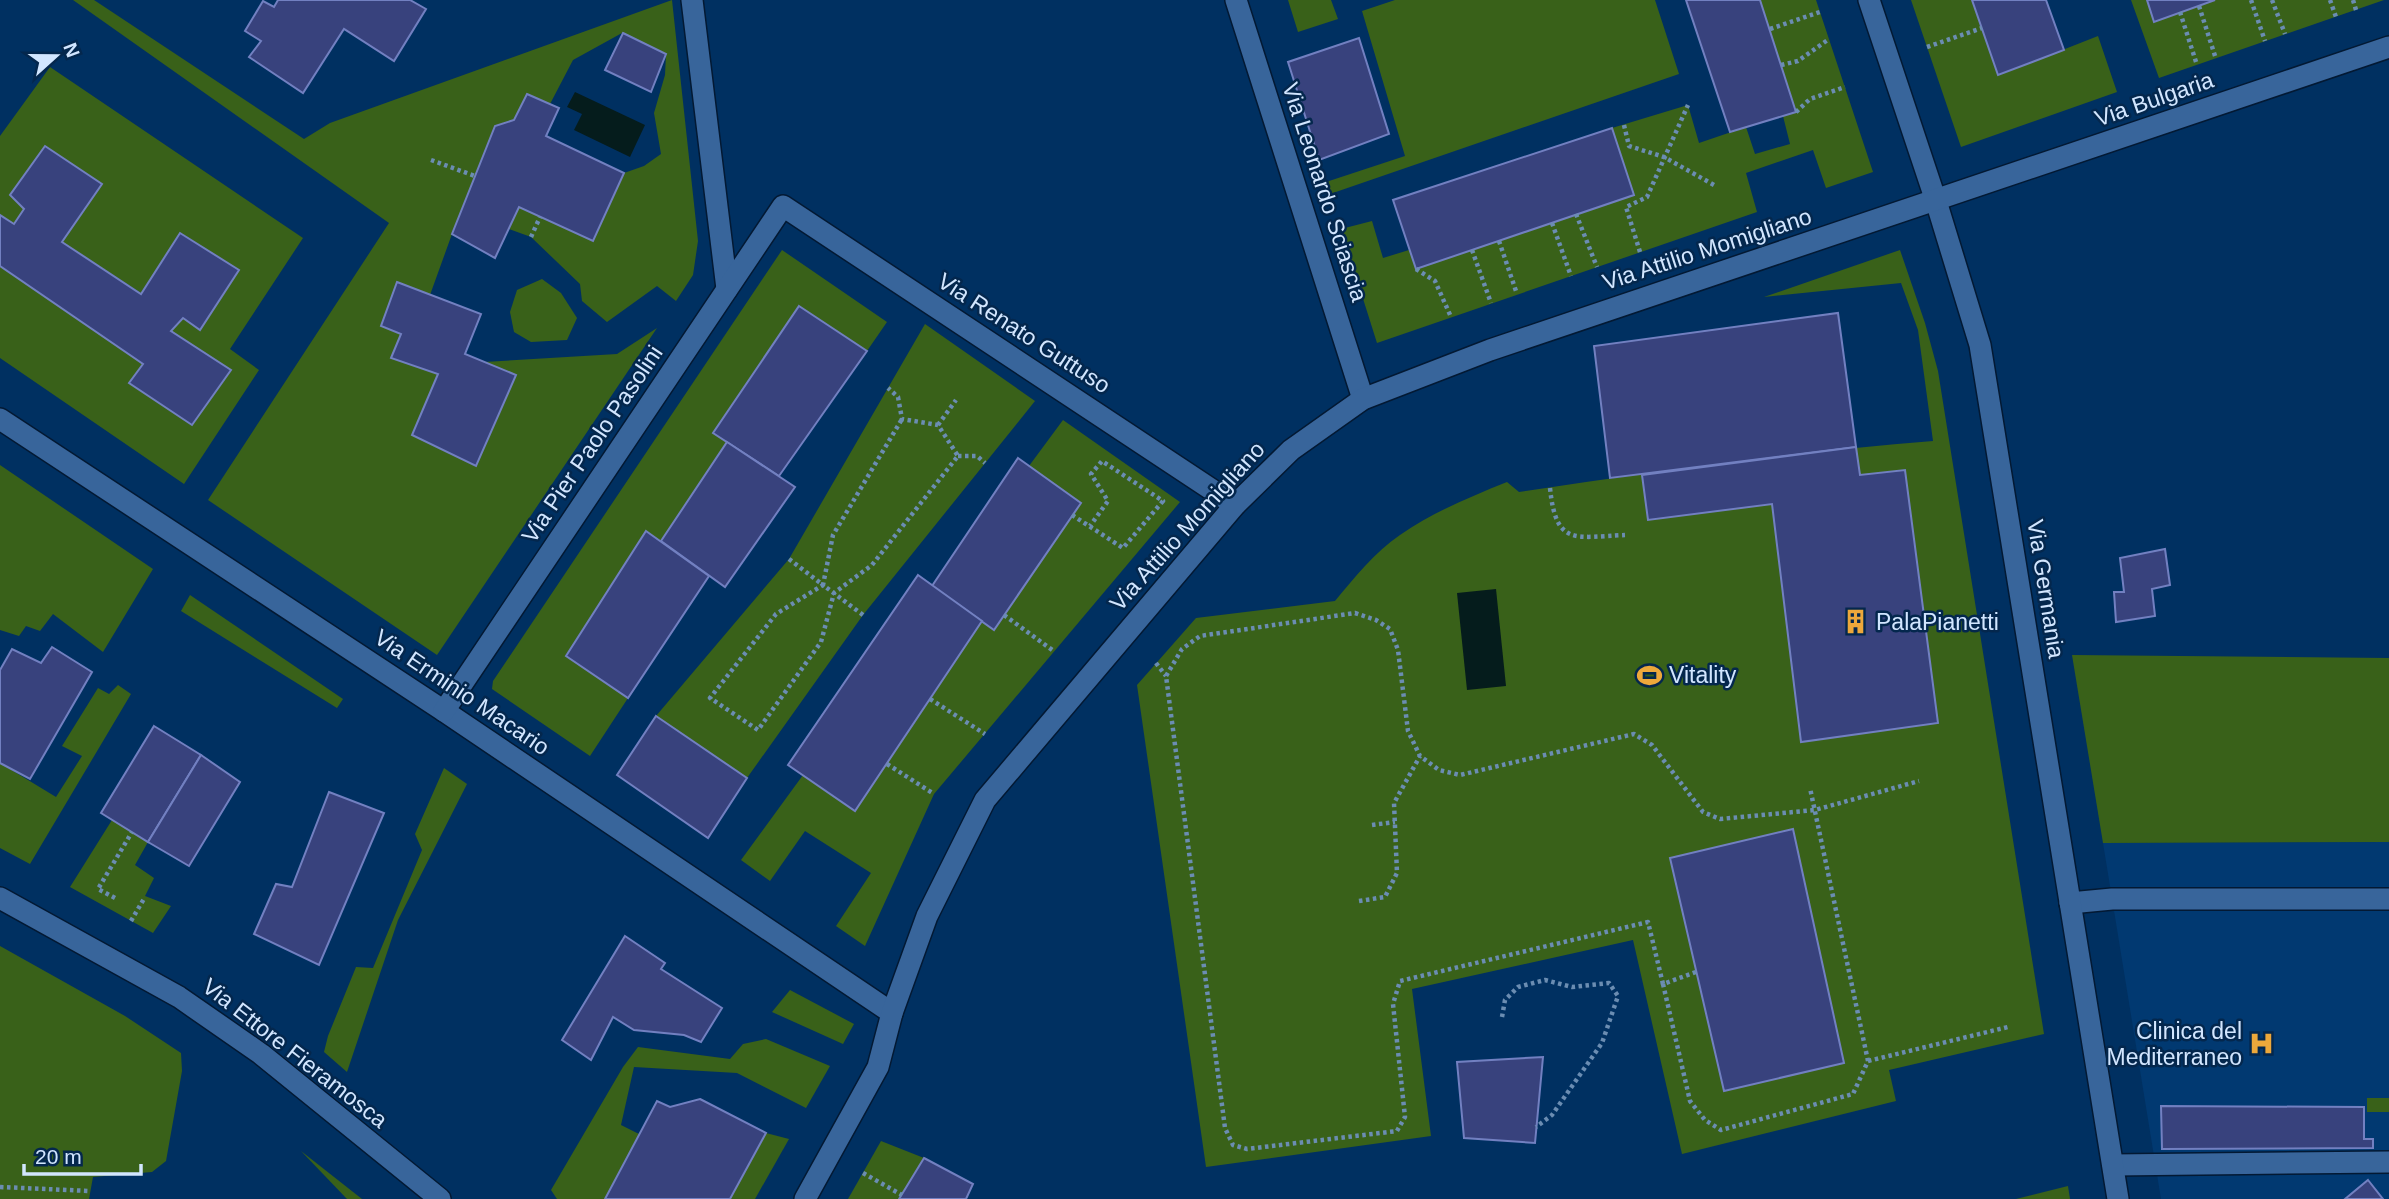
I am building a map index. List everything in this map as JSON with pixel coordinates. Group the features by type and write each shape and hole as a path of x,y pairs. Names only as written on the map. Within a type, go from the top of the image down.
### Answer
{"street":[{"path":"692,0 727,289"},
{"name":"Via Leonardo Sciascia","path":"1236,0 1363,400"},
{"name":"Via Germania","path":"1868,0 1936,201 1980,345 2118,1199"},
{"name":"Via Bulgaria","path":"1936,201 2389,47"},
{"name":"Via Attilio Momigliano","path":"805,1199 878,1067 892,1013 927,916 985,800 1235,505 1291,450 1363,400 1606,310 1936,201"},
{"name":"Via Pier Paolo Pasolini","path":"444,711 783,206"},
{"name":"Via Renato Guttuso","path":"783,206 1235,505"},
{"name":"Via Erminio Macario","path":"0,419 444,711 892,1013"},
{"name":"Via Ettore Fieramosca","path":"0,898 189,1004 261,1054 440,1199"},
{"path":"2070,903 2112,899 2389,900"},
{"path":"2113,1165 2389,1162"}],"path":[{"path":"2251,0 2265,41"},
{"path":"2272,0 2285,34"},
{"path":"2330,0 2336,17"},
{"path":"2353,0 2356,10"},
{"path":"2199,6 2216,59"},
{"path":"1770,29 1820,12"},
{"path":"2180,12 2197,65"},
{"path":"1927,47 1982,28"},
{"path":"1781,65 1798,61 1829,39"},
{"path":"1796,112 1810,99 1845,87"},
{"path":"1640,252 1626,206 1647,197 1688,105"},
{"path":"1624,124 1629,146 1664,157 1714,185"},
{"path":"431,160 475,176"},
{"path":"1576,215 1597,267"},
{"path":"531,237 540,217"},
{"path":"1552,223 1571,276"},
{"path":"1499,241 1517,294"},
{"path":"1472,250 1490,303"},
{"path":"1416,269 1435,281 1451,317"},
{"path":"888,388 898,397 902,419 833,535 823,585 776,614 710,698 758,730 821,642 834,593 872,565 958,456"},
{"path":"938,425 956,400"},
{"path":"902,419 938,425 958,456"},
{"path":"958,456 977,456 985,463"},
{"path":"1072,515 1124,548 1163,501 1102,461 1091,474 1108,501 1090,526"},
{"path":"1550,488 1552,512 1560,528 1574,537 1625,535"},
{"path":"789,559 863,615"},
{"path":"1166,676 1182,649 1200,636 1355,612 1390,629 1398,650 1408,732 1420,756 1439,769 1460,775 1634,734 1652,745 1703,812 1720,820 1815,810 1919,781"},
{"path":"1004,615 1055,652"},
{"path":"1156,663 1166,676 1225,1128 1233,1145 1247,1149 1397,1131 1405,1117 1393,1004 1401,981 1648,922 1690,1101 1705,1120 1721,1130 1853,1094 1868,1061 1811,788"},
{"path":"930,699 985,734"},
{"path":"1359,901 1384,897 1397,873 1394,803 1420,756"},
{"path":"887,764 934,794"},
{"path":"1372,825 1395,822"},
{"path":"115,898 98,889 132,832"},
{"path":"131,921 145,897"},
{"path":"1663,984 1696,972"},
{"path":"1502,1017 1505,1000 1518,987 1545,979 1572,987 1609,984 1618,996 1602,1043 1552,1115 1536,1127"},
{"path":"1868,1061 2008,1027"},
{"path":"863,1173 902,1195"},
{"path":"0,1187 90,1191"}],"shaded area":[{"path":"575,92 645,125 630,157 574,130 582,114 567,107"},
{"path":"1496,589 1506,686 1467,690 1457,593"},
{"name":"Clinica del Mediterraneo","path":"2389,842 2389,1199 2161,1199 2103,843"}],"green space":[{"path":"73,0 94,0 304,139 330,123 672,0 698,241 693,275 676,301 657,286 607,322 582,301 580,284 531,237 509,229 519,207 593,241 624,173 644,166 661,154 654,113 665,75 666,54 622,33 573,60 550,104 527,94 514,120 495,126 430,295 397,282 381,325 401,334 391,358 438,374 412,435 476,466 516,375 484,362 617,354 657,328 437,655 208,500 389,223"},
{"path":"1288,0 1331,0 1338,19 1298,32"},
{"path":"1395,0 1655,0 1679,74 1330,194 1326,182 1405,156 1362,11"},
{"path":"1760,0 1816,0 1873,172 1826,188 1813,150 1746,173 1757,212 1377,343 1341,229 1372,221 1383,258 1409,250 1416,269 1634,195 1612,128 1688,105 1699,143 1746,127 1755,154 1790,144 1783,116 1796,111"},
{"path":"1911,0 1972,0 1999,75 2098,36 2117,92 1961,147"},
{"path":"2131,0 2147,0 2154,22 2215,0 2384,0 2159,78"},
{"path":"50,67 303,238 230,349 259,370 184,484 0,358 0,266 143,364 129,383 192,424 231,371 171,331 183,318 200,329 238,270 181,233 141,293 62,242 102,184 45,146 10,195 24,209 14,224 0,215 0,136"},
{"path":"782,250 887,322 867,351 799,306 713,433 727,442 661,541 646,532 566,655 628,698 590,756 492,689 493,681"},
{"path":"1900,250 1938,371 2044,1034 1889,1070 1896,1101 1682,1154 1633,940 1412,989 1431,1136 1206,1167 1137,685 1196,618 1335,601 1373,557 1400,535 1439,512 1507,482 1519,492 1726,463 1933,441 1918,330 1901,283 1764,297"},
{"path":"542,279 561,293 577,318 567,340 531,342 514,332 510,312 517,290"},
{"path":"925,324 1035,401 863,615 747,778 656,716 789,559"},
{"path":"1063,420 1180,502 934,794 865,946 836,926 871,873 805,831 770,881 741,860 803,775 855,811 982,621 1081,503 1029,466"},
{"path":"0,465 153,569 103,652 53,614 40,631 26,626 19,636 0,630"},
{"path":"190,595 343,699 337,708 181,611"},
{"path":"2072,655 2389,658 2389,842 2103,843"},
{"path":"118,685 131,694 30,864 0,848 0,763 56,797 82,756 62,746 98,688 109,694"},
{"path":"444,768 467,784 398,920 347,1072 324,1052 328,1036 356,967 373,968 422,850 415,834"},
{"path":"112,820 148,842 135,865 154,878 145,896 171,906 153,933 70,887"},
{"path":"0,946 125,1016 181,1053 182,1071 166,1161 152,1172 93,1177 89,1199 0,1199"},
{"path":"790,990 854,1024 843,1044 772,1012"},
{"path":"766,1039 830,1066 806,1108 737,1073 634,1067 621,1125 639,1134 605,1199 557,1199 551,1190 623,1067 638,1047 730,1059 743,1044"},
{"path":"2367,1098 2389,1098 2389,1112 2367,1112"},
{"path":"766,1133 789,1139 755,1199 730,1199"},
{"path":"881,1141 924,1158 899,1199 848,1199"},
{"path":"301,1151 362,1199 347,1199"},
{"path":"2068,1186 2070,1199 2016,1199"}],"building":[{"path":"278,0 410,0 426,9 394,61 344,29 303,93 249,57 261,41 245,31 263,1 274,7"},
{"path":"1686,0 1760,0 1796,112 1730,132"},
{"path":"1972,0 2046,0 2064,50 1998,75"},
{"path":"2147,0 2215,0 2154,22"},
{"path":"623,33 666,54 651,92 605,70"},
{"path":"1359,38 1389,134 1319,160 1288,62"},
{"path":"527,94 559,108 546,136 624,173 593,241 519,207 495,258 452,234 495,126 514,120"},
{"path":"1612,128 1634,195 1416,269 1393,200"},
{"path":"45,146 102,184 62,242 141,294 180,233 239,270 200,330 183,318 171,331 231,370 192,425 129,383 143,364 0,266 0,215 14,224 24,209 10,195"},
{"path":"397,282 481,314 465,354 516,375 476,466 412,435 438,374 391,358 401,334 381,326"},
{"path":"799,306 867,351 779,476 713,433"},
{"path":"1838,313 1856,447 1610,478 1594,346"},
{"path":"727,442 795,487 725,587 661,541"},
{"name":"PalaPianetti","path":"1856,447 1860,475 1905,470 1938,723 1801,742 1772,504 1648,520 1642,475"},
{"path":"1018,458 1081,503 994,630 932,586"},
{"path":"646,531 709,576 628,698 566,656"},
{"path":"2165,549 2170,585 2152,589 2155,616 2116,622 2114,592 2124,592 2120,558"},
{"path":"918,575 982,621 855,811 788,765"},
{"path":"52,647 92,672 30,779 0,763 0,670 12,649 41,663"},
{"path":"656,716 747,778 708,838 617,775"},
{"path":"154,726 201,755 148,842 101,813"},
{"path":"201,755 240,782 189,866 148,842"},
{"path":"329,792 384,813 319,965 254,934 276,884 292,887"},
{"path":"1793,829 1844,1063 1724,1091 1670,858"},
{"path":"625,936 665,963 661,969 722,1008 701,1042 684,1035 634,1030 613,1017 591,1060 562,1040"},
{"path":"1543,1057 1535,1143 1464,1138 1457,1062"},
{"path":"700,1099 766,1133 730,1199 605,1199 657,1101 670,1107"},
{"path":"2161,1106 2364,1107 2364,1139 2373,1139 2373,1148 2162,1149"},
{"path":"924,1158 973,1184 966,1199 899,1199"},
{"path":"2368,1180 2383,1199 2345,1199"}],"place":[{"name":"PalaPianetti","path":"1856,622"},
{"name":"Vitality","path":"1649,675"},
{"name":"Clinica del Mediterraneo","path":"2262,1044"}]}
